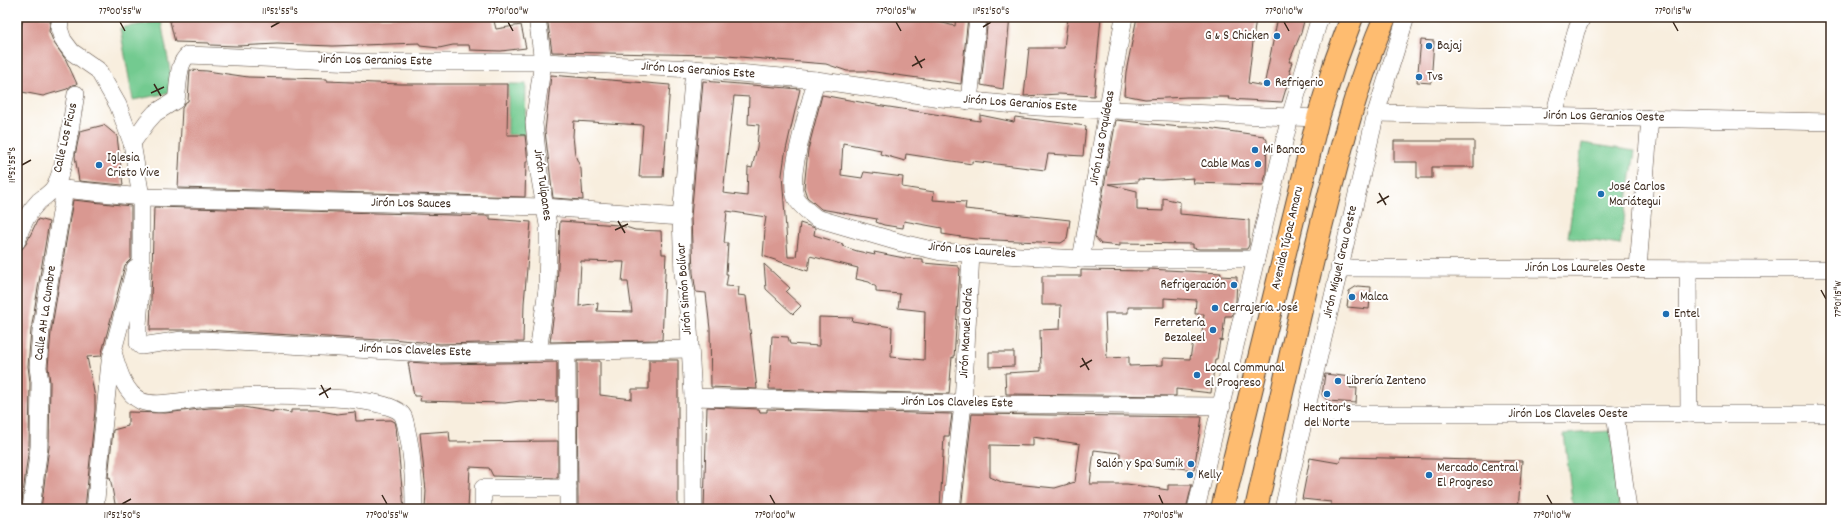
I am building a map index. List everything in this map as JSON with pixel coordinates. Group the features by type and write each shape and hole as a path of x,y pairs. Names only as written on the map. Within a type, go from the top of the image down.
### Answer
{"highway":[{"name":"Avenida Túpac Amaru","path":"1222,509 1318,118 1335,63 1352,17"},
{"path":"1256,509 1311,267 1341,150 1371,51 1385,17"}],"street":[{"path":"61,17 59,28 63,40 72,52 98,70 118,104 132,143 141,197 140,248 113,352 105,404 95,509"},
{"path":"970,101 978,17"},
{"name":"Jirón Las Orquídeas","path":"1081,258 1124,17"},
{"name":"Avenida Túpac Amaru","path":"1196,509 1222,406 1290,117 1320,17"},
{"name":"Jirón Miguel Grau Oeste","path":"1283,509 1376,112 1406,17"},
{"path":"1554,116 1576,31 1582,17"},
{"name":"Jirón Tulipanes","path":"536,21 543,62 534,123 539,174 548,225 547,282 538,352"},
{"name":"Jirón Los Geranios Este","path":"132,143 151,118 176,100 179,85 180,65 183,59 188,55 356,62 543,62 694,69 816,80 970,101 1037,108 1318,118"},
{"name":"Jirón Simón Bolívar","path":"694,69 681,217 683,274 688,312 693,397 694,509"},
{"name":"Jirón Los Laureles","path":"816,80 798,148 794,176 796,198 805,209 816,218 902,243 941,252 1081,258 1256,259"},
{"name":"Calle Los Ficus","path":"17,241 22,225 38,202 60,188 62,164 76,94"},
{"name":"Jirón Los Geranios Oeste","path":"1376,112 1831,122"},
{"path":"1638,268 1650,118"},
{"name":"Jirón Los Sauces","path":"60,188 141,197 544,208 681,217"},
{"name":"Calle AH La Cumbre","path":"31,509 38,447 40,382 38,367 41,331 60,188"},
{"name":"Jirón Los Claveles Este","path":"140,248 142,288 138,325 138,343 141,346 182,340 202,340 440,354 690,349"},
{"name":"Jirón Manuel Odría","path":"951,509 963,404 971,253"},
{"name":"Jirón Los Laureles Oeste","path":"1339,268 1831,269"},
{"path":"1688,268 1689,414"},
{"path":"113,352 125,384 131,393 142,401 159,404 208,398 319,396 390,406 403,416 410,446 414,509"},
{"path":"567,352 568,509"},
{"name":"Jirón Los Claveles Este","path":"693,397 963,404 1222,406"},
{"name":"Jirón Los Claveles Oeste","path":"1305,414 1831,414"},
{"path":"1615,414 1628,509"},
{"path":"483,509 483,488 568,488"}],"green space":[{"path":"161,21 174,92 133,100 120,28"},
{"path":"508,84 526,84 525,135 508,135"},
{"name":"José Carlos Mariátegui","path":"1582,143 1635,151 1620,245 1568,237"},
{"path":"1611,431 1620,509 1573,509 1564,434"},
{"path":"496,507 526,507 526,509 496,509"}],"building":[{"path":"24,17 51,17 49,31 54,43 66,60 77,84 72,85 67,89 43,96 17,91 17,38"},
{"path":"169,17 493,17 496,29 521,25 526,48 501,51 470,50 469,45 453,45 439,48 420,46 419,43 333,46 277,44 237,46 175,42"},
{"path":"547,17 918,17 955,26 956,17 968,17 961,84 868,71 847,71 826,64 715,55 552,52"},
{"path":"988,17 1010,17 1003,89 981,85"},
{"path":"1068,17 1101,17 1094,96 1059,94 1024,96 1029,48 1064,48"},
{"path":"1137,17 1256,17 1248,83 1264,86 1278,17 1305,17 1301,33 1289,62 1292,62 1289,71 1291,72 1282,102 1228,99 1229,97 1145,99 1124,95 1126,72"},
{"path":"1421,40 1434,41 1431,83 1417,82"},
{"path":"190,70 248,77 327,79 327,81 401,84 508,84 507,135 525,135 528,162 526,162 525,197 178,188 182,108 188,101"},
{"path":"551,75 670,85 663,177 639,177 643,125 574,121 573,136 575,155 581,169 583,200 553,198 545,131"},
{"path":"703,81 800,89 785,154 782,175 788,257 796,257 800,223 815,228 814,235 843,244 842,246 857,251 875,255 874,252 904,258 923,259 923,263 958,266 960,269 954,358 952,357 949,394 769,389 772,336 788,337 790,344 819,346 819,317 853,318 852,321 892,327 891,357 924,360 925,311 898,308 900,294 876,292 876,287 869,282 856,279 858,268 810,256 808,271 763,256 766,217 727,211 724,243 728,243 726,274 728,274 726,286 739,287 738,295 746,296 757,389 711,387 710,329 706,293 696,292 693,273 691,217","holes":["734,96 749,97 748,124 759,125 757,147 752,168 748,167 747,196 723,193"]},
{"path":"822,95 980,121 980,115 1014,122 1015,117 1086,126 1083,156 1048,154 1045,170 972,161 972,164 906,154 905,161 880,154 881,150 843,143 841,175 862,178 864,172 903,177 902,187 934,192 933,200 966,202 965,209 1070,220 1067,239 1061,243 974,239 942,234 942,228 904,221 903,228 884,225 876,222 877,219 821,209 807,197 804,188 808,150"},
{"path":"1116,120 1180,127 1200,127 1264,136 1267,140 1266,174 1263,185 1193,183 1194,178 1161,180 1138,179 1138,182 1108,184 1137,191 1137,210 1163,211 1163,198 1180,202 1180,214 1249,220 1249,245 1247,249 1199,249 1193,248 1193,244 1120,243 1120,246 1101,244 1095,237"},
{"name":"Iglesia Cristo Vive","path":"104,125 117,136 123,185 79,181 75,156 80,131"},
{"path":"1394,141 1474,141 1474,167 1432,167 1432,178 1417,178 1417,162 1394,162"},
{"path":"73,200 131,206 131,259 125,265 101,356 87,357 95,397 95,411 85,509 41,509 49,447 50,382 48,367 51,332"},
{"path":"154,207 490,216 490,219 531,222 524,303 523,342 440,344 392,339 380,340 204,330 150,330"},
{"path":"38,219 49,222 31,330 28,366 30,383 29,446 21,509 17,509 17,264 21,250 26,244"},
{"path":"560,221 619,225 635,230 661,231 662,254 666,254 662,340 550,342 557,290","holes":["581,261 624,262 622,282 628,282 632,312 597,311 598,303 579,306"]},
{"path":"764,264 790,288 786,292 801,306 793,314 766,289"},
{"path":"1149,269 1221,273 1220,276 1237,277 1236,301 1232,316 1225,316 1222,341 1220,340 1217,359 1215,359 1211,393 1176,389 1176,396 1006,394 1005,373 1041,371 1040,330 1060,329 1061,305 1042,305 1042,276 1081,276 1081,270 1149,271","holes":["1164,298 1196,300 1195,314 1204,314 1201,342 1193,341 1190,359 1163,358 1163,365 1129,366 1129,357 1107,358 1105,313 1128,313 1128,307 1164,307"]},
{"path":"1357,286 1371,287 1369,309 1347,307 1349,291"},
{"path":"989,352 1014,352 1014,366 989,367"},
{"path":"649,360 678,360 678,509 578,509 577,361 600,361 600,395 632,399 632,389 649,389"},
{"path":"408,362 440,364 557,362 557,402 520,401 505,403 420,401 421,396 414,396"},
{"path":"1325,374 1351,377 1350,388 1357,388 1356,403 1328,401 1322,395"},
{"path":"243,407 273,412 273,410 291,413 291,410 316,410 337,414 355,412 356,421 391,420 395,422 404,509 116,509 110,477 108,478 113,430 128,426 128,412 165,413 209,408"},
{"path":"707,407 759,409 760,412 767,412 767,409 952,414 949,436 944,436 940,509 704,509"},
{"path":"972,414 1202,417 1194,470 1120,460 1120,453 1094,450 1090,484 1127,484 1168,490 1168,485 1192,485 1186,509 961,509","holes":["1033,437 1080,444 1075,482 1055,488 1004,483 990,477 990,445 1033,446"]},
{"path":"449,431 450,442 558,441 558,478 493,476 489,468 470,467 468,509 425,509 426,491 420,433"},
{"name":"Mercado Central El Progreso","path":"1342,457 1522,461 1518,509 1331,509 1331,502 1302,499 1310,458 1339,463"}],"place":[{"name":"G & S Chicken","path":"1277,36"},
{"name":"Bajaj","path":"1429,46"},
{"name":"Tvs","path":"1419,77"},
{"name":"Refrigerio","path":"1267,83"},
{"name":"Mi Banco","path":"1255,150"},
{"name":"Cable Mas","path":"1258,164"},
{"name":"Iglesia Cristo Vive","path":"99,165"},
{"name":"José Carlos Mariátegui","path":"1601,194"},
{"name":"Refrigeración","path":"1234,285"},
{"name":"Malca","path":"1352,297"},
{"name":"Cerrajería José","path":"1215,308"},
{"name":"Entel","path":"1666,314"},
{"name":"Ferretería Bezaleel","path":"1213,330"},
{"name":"Local Communal el Progreso","path":"1197,375"},
{"name":"Librería Zenteno","path":"1338,381"},
{"name":"Hectitor's del Norte","path":"1327,394"},
{"name":"Salón y Spa Sumik","path":"1191,464"},
{"name":"Kelly","path":"1190,475"},
{"name":"Mercado Central El Progreso","path":"1429,475"}]}
